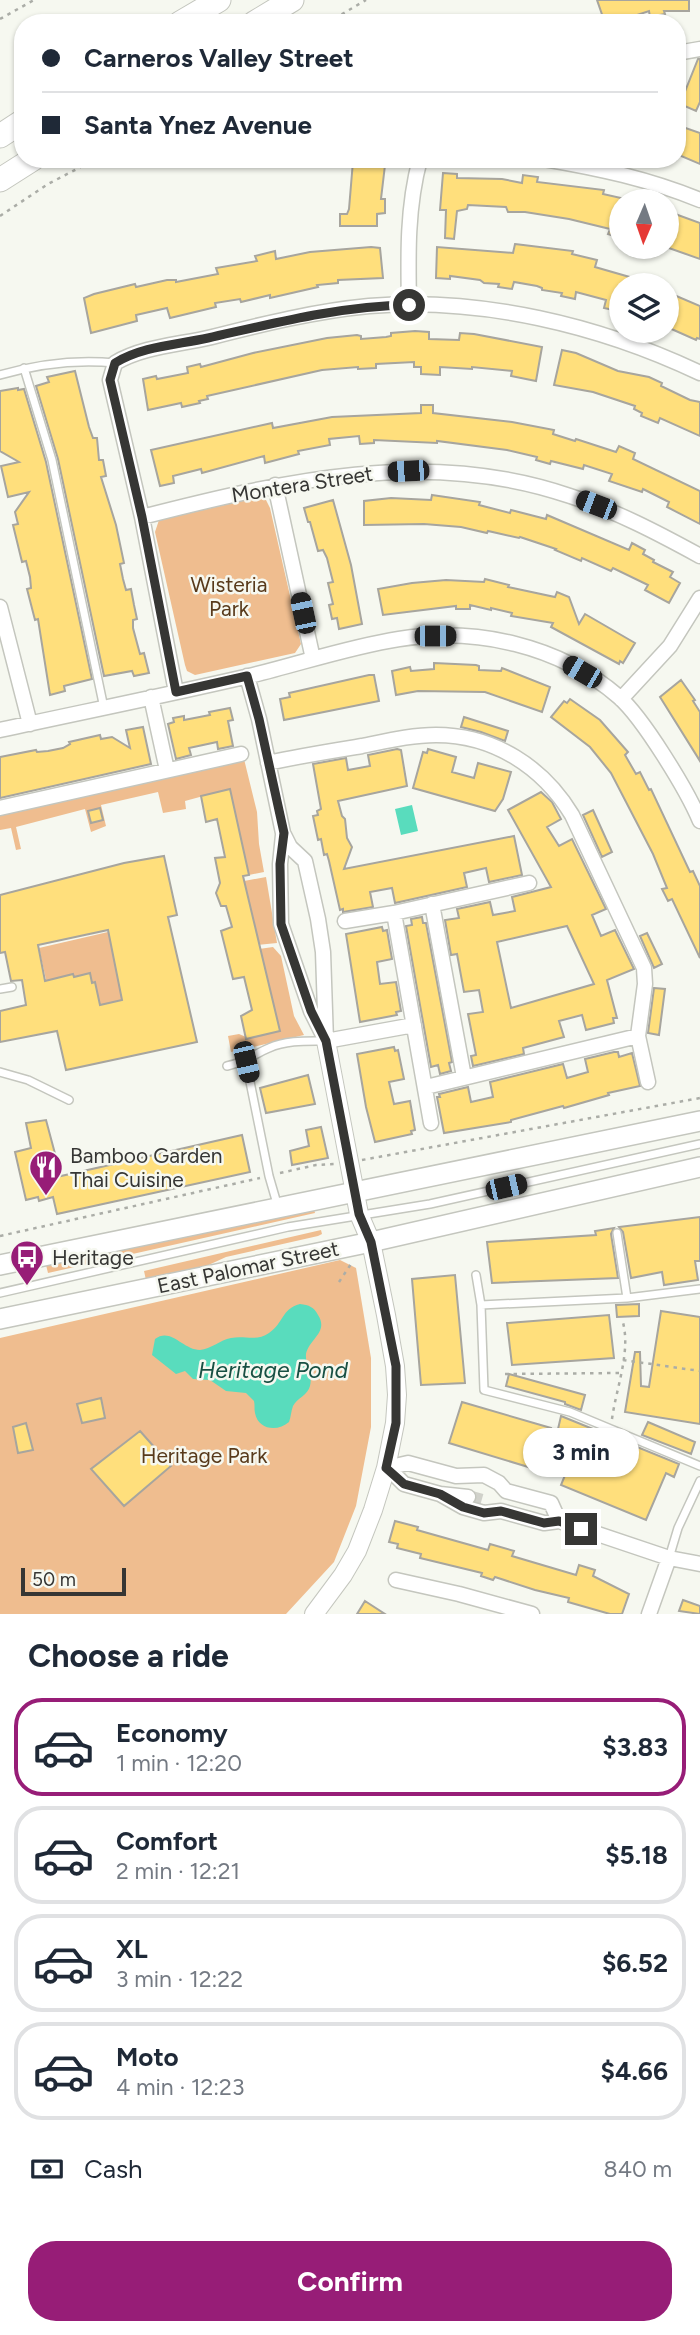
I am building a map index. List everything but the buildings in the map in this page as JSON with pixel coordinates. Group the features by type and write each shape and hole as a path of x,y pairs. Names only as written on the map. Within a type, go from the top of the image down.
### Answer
{"main road":[{"path":"195,14 219,0"},
{"path":"269,14 292,0"},
{"path":"0,180 19,168"},
{"path":"0,1265 700,1121"},
{"name":"East Palomar Street","path":"0,1319 371,1242 700,1167"}],"street":[{"path":"409,305 408,231 412,190 418,168"},
{"path":"596,168 650,181 700,200"},
{"path":"176,692 142,517 110,380 115,363 146,350 303,316 366,307 409,305 493,311 576,328 643,349 700,373"},
{"name":"Montera Street","path":"142,517 275,485 327,476 408,471 454,472 497,478 568,495 608,510 700,556"},
{"path":"275,485 313,659"},
{"path":"621,699 670,646 700,598"},
{"path":"0,607 30,724"},
{"path":"0,730 247,676 399,639 435,636 493,639 550,655 595,679 621,699 656,745 700,821"},
{"path":"247,676 284,833 290,847 305,861 318,919 323,952 326,1041 354,1192 359,1214 371,1242 396,1366 396,1423 388,1468 358,1550 314,1614"},
{"path":"151,697 167,770"},
{"path":"268,763 406,738 438,735 486,743 529,766 553,788 572,815 644,968 645,984 638,1036 648,1082"},
{"path":"0,808 241,754"},
{"path":"284,833 280,864 281,924 311,1011 326,1041"},
{"path":"345,921 529,883"},
{"path":"432,904 464,1077"},
{"path":"394,913 431,1123"},
{"path":"326,1041 414,1025"},
{"path":"426,1087 638,1036"},
{"path":"388,1468 408,1463 456,1476 474,1474 491,1477 506,1491 551,1503 559,1521"},
{"path":"388,1468 404,1484 440,1494 469,1498 501,1511 544,1523 559,1521 669,1558 700,1564"},
{"path":"440,1494 473,1510 484,1513 501,1511"},
{"path":"649,1614 669,1558"},
{"path":"396,1580 501,1610 532,1614"}],"lane":[{"path":"0,375 24,368 77,360 115,363"},
{"path":"24,368 52,460 104,708"},
{"path":"0,989 12,987"},
{"path":"227,1066 246,1062 270,1047 305,1041 326,1041"},
{"path":"246,1062 278,1208"},
{"path":"0,1072 28,1080 69,1100"},
{"path":"0,1293 288,1227 430,1204 700,1144"},
{"path":"617,1233 627,1298"},
{"path":"476,1275 481,1305 484,1390 570,1412 700,1466"},
{"path":"481,1305 627,1298 700,1290"},
{"path":"456,1476 469,1498"},
{"path":"669,1558 678,1528 700,1482"},
{"path":"501,1511 506,1491"}],"path":[{"path":"0,19 34,0"},
{"path":"342,14 366,0"},
{"path":"0,216 48,184 79,168"},
{"path":"339,1282 352,1262"},
{"path":"610,1428 623,1360 625,1328 622,1319"},
{"path":"623,1360 700,1371"},
{"path":"505,1374 620,1373"}],"green space":[{"name":"Wisteria Park","path":"255,498 266,500 270,508 301,644 295,653 195,675 187,671 185,665 155,532 159,520"},
{"path":"244,759 257,812 264,872 249,875 229,789 185,801 186,809 163,813 158,792 101,805 106,826 91,832 85,809 16,827 21,849 16,850 11,828 0,830 0,813"},
{"path":"266,877 277,943 257,945 244,881"},
{"path":"108,932 122,1000 54,1016 39,948"},
{"path":"273,947 281,956 294,1016 304,1035 231,1052 228,1036 239,1034 246,1037 280,1031 259,949"},
{"path":"313,1206 315,1213 48,1273 46,1265 56,1264"},
{"path":"321,1230 322,1234 318,1236 226,1257 202,1268 146,1280 144,1271"},
{"name":"Heritage Park","path":"340,1260 356,1268 371,1358 371,1427 356,1506 334,1562 286,1614 0,1614 0,1338"}],"water":[{"path":"412,805 418,831 401,835 395,809"},
{"name":"Heritage Pond","path":"300,1304 315,1310 321,1326 306,1354 311,1382 309,1389 293,1406 289,1422 285,1425 274,1428 264,1426 257,1419 254,1401 246,1393 226,1391 210,1380 193,1379 185,1371 176,1374 152,1355 155,1339 161,1336 172,1337 188,1347 200,1350 231,1338 264,1336 274,1329 289,1309"}],"tunnel":[{"path":"468,1497 482,1501"}],"place":[{"name":"Bamboo Garden Thai Cuisine","path":"46,1197"},
{"name":"Heritage","path":"27,1287"}],"route":[{"path":"409,305 366,307 303,316 146,350 115,363 110,380 142,517 176,692 247,676 259,719 284,833 280,864 281,924 311,1011 326,1041 359,1214 371,1242 396,1366 396,1423 386,1468 404,1484 440,1494 463,1507 484,1513 501,1511 544,1523 559,1521 581,1529"}]}
